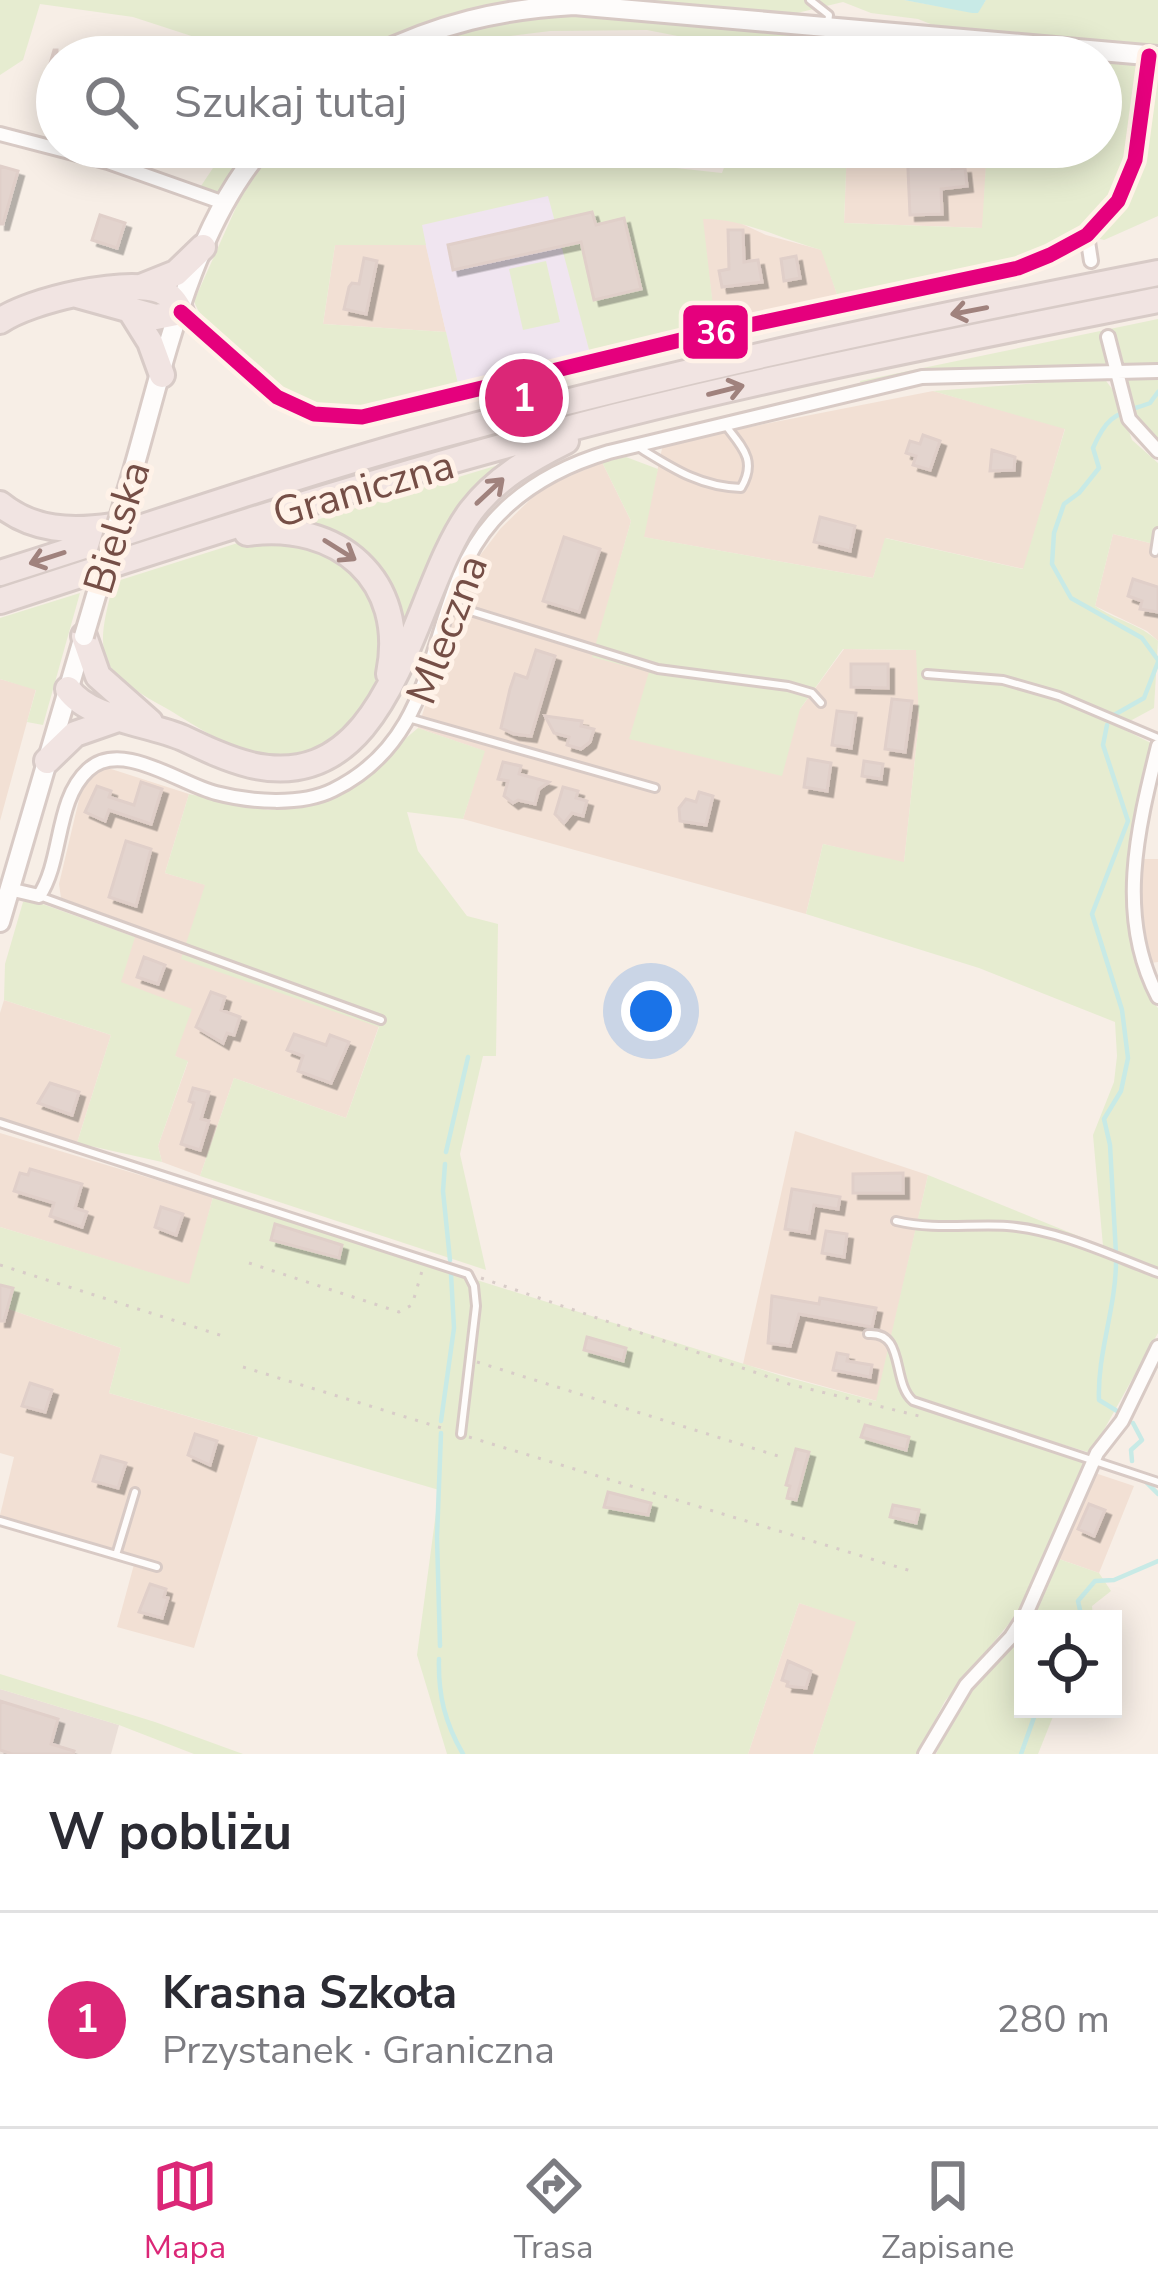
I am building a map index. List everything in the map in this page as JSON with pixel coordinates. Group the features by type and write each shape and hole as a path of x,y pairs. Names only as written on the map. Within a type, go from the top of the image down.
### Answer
{"highway":[{"path":"134,299 176,273 203,247"},
{"name":"Graniczna","path":"0,573 436,436 609,390 839,337 1158,273"},
{"path":"0,321 35,302 77,295 134,299 156,317 181,312"},
{"path":"134,299 162,375"},
{"name":"Graniczna","path":"0,601 399,476 612,418 848,362 1155,301"},
{"path":"68,689 76,700 121,711 253,765 286,766 317,759 344,745 380,705 447,549 484,494 528,460 612,418"},
{"path":"0,504 50,529 94,529 174,517"},
{"path":"186,541 297,531 328,541 354,559 382,595 392,627 391,665 380,705"},
{"path":"84,635 88,656 121,711"},
{"path":"47,761 75,734 121,711"}],"main road":[{"path":"417,36 437,27 526,8 628,9 929,36"},
{"path":"1122,53 1154,56"},
{"name":"Bielska","path":"0,922 181,312 203,247 224,203 248,168"}],"street":[{"path":"181,312 277,397 314,414 362,417 670,342 1018,268 1087,235 1118,201 1135,160 1154,56"},
{"path":"0,134 36,143"},
{"path":"125,168 224,203"},
{"path":"1087,235 1091,261"},
{"path":"1108,337 1130,419 1158,452"},
{"name":"Mleczna","path":"39,896 49,881 71,797 85,771 103,759 128,760 217,793 280,801 332,791 370,764 412,719 478,541 524,492 586,459 922,377 1158,371"},
{"path":"1158,742 1141,812 1131,903 1136,946 1158,997"},
{"path":"9,889 39,896"},
{"path":"925,1754 966,1685 1026,1614 1094,1459 1122,1421 1158,1347"}],"lane":[{"path":"810,0 829,15 828,27"},
{"path":"635,446 689,478 717,488 741,488 749,474 750,458 725,424"},
{"path":"1155,552 1158,532"},
{"path":"451,605 645,665 788,686 812,693 820,703"},
{"path":"927,674 1022,686 1059,696 1158,742"},
{"path":"412,719 655,788"},
{"path":"39,896 381,1020"},
{"path":"0,1123 467,1274 476,1306 461,1434"},
{"path":"896,1221 927,1227 1011,1226 1158,1273"},
{"path":"868,1334 885,1336 893,1343 905,1395 925,1407 1158,1482"},
{"path":"116,1556 135,1492"},
{"path":"0,1521 157,1567"}],"path":[{"path":"250,1263 399,1312 412,1305 426,1258"},
{"path":"0,1265 226,1337"},
{"path":"467,1274 789,1384 907,1414 952,1416"},
{"path":"470,1360 778,1456"},
{"path":"243,1367 911,1571"}],"shaded area":[{"path":"846,168 986,168 983,228 844,223"},
{"path":"549,195 591,357 459,388 421,225"},
{"path":"729,218 766,235 822,250 838,297 715,324 702,219"},
{"path":"335,245 426,245 446,332 323,324"},
{"path":"933,391 1065,428 1024,569 886,538 873,578 643,537 663,444"},
{"path":"602,462 631,521 593,657 800,709 844,649 917,650 919,721 904,863 823,844 806,914 463,819 484,751 418,728 468,571 501,528 541,489"},
{"path":"1113,534 1158,545 1158,641 1095,606"},
{"path":"0,679 36,689 0,821"},
{"path":"105,767 189,794 165,873 206,885 379,1026 346,1118 234,1078 200,1176 162,1162 158,1146 188,1062 175,1056 120,982 138,926 61,898 59,884 82,787"},
{"path":"1141,859 1158,859 1158,962 1151,963 1139,908"},
{"path":"4,1000 111,1035 77,1143 0,1119"},
{"path":"795,1131 928,1175 877,1401 743,1364"},
{"path":"0,1133 213,1197 190,1285 0,1227"},
{"path":"0,1306 121,1348 109,1393 258,1437 194,1648 117,1627 136,1557 0,1515 14,1457 0,1453"},
{"path":"1095,1473 1134,1486 1099,1573 1056,1558"},
{"path":"799,1603 857,1621 813,1754 748,1754"},
{"path":"0,1689 119,1725 111,1754 0,1754"}],"green space":[{"path":"0,0 537,0 484,5 393,36 191,36 133,17 40,4 23,60 0,75"},
{"path":"600,0 904,0 977,13 986,0 1158,0 1158,48 1122,45 1122,36 1032,36 938,27 843,2 797,13"},
{"path":"580,15 852,36 678,36 647,30 445,36 530,18"},
{"path":"1122,60 1158,63 1158,216 1104,240 1082,234 1033,255 838,297 821,250 748,226 703,219 715,324 591,357 548,196 422,225 426,245 335,245 323,324 446,332 459,388 354,409 313,405 280,389 214,332 194,301 247,183 259,168 676,168 722,173 724,168 846,168 844,223 982,228 986,168 1122,168"},
{"path":"213,168 237,168 219,192 201,186"},
{"path":"546,261 560,322 523,330 509,269"},
{"path":"1156,284 1157,291 1035,316 0,592 0,583 381,462 710,375"},
{"path":"1158,319 1158,368 924,374 862,388 860,381"},
{"path":"1121,373 1158,374 1158,447 1133,418"},
{"path":"1104,378 1115,393 1132,440 1158,463 1158,545 1113,534 1095,606 1158,641 1154,708 1119,727 1153,744 1133,843 1129,916 1132,950 1142,982 1158,1008 1158,1333 1091,1453 1027,1434 971,1425 1087,1463 1021,1609 1014,1610 1014,1617 945,1701 917,1754 813,1754 856,1622 799,1603 748,1754 447,1754 417,1655 439,1490 109,1393 121,1348 0,1306 0,1227 189,1284 213,1197 782,1376 876,1401 928,1175 1103,1246 1093,1135 1114,1082 1115,1022 979,968 806,914 823,844 904,862 919,721 916,650 843,649 800,709 782,776 629,739 649,672 592,657 631,521 602,462 626,457 658,469 644,537 873,578 885,538 1023,569 1065,429 933,391"},
{"path":"505,463 402,642 340,537 306,523"},
{"path":"285,540 336,557 351,569 371,596 380,627 381,658 373,688 358,715 335,736 307,750 273,755 244,750 142,694 113,670 103,643 114,582 244,541"},
{"path":"80,593 43,725 27,722 36,690 0,679 0,618"},
{"path":"418,728 485,751 463,819 407,812 418,851 467,916 498,924 496,1056 483,1056 460,1154 486,1270 200,1176 234,1078 346,1118 379,1027 181,959 205,885 165,873 189,794 268,810 334,799"},
{"path":"34,901 135,937 121,982 192,1009 175,1056 188,1061 158,1146 162,1162 77,1143 111,1035 4,1000 5,964 23,902"},
{"path":"1056,1558 1099,1573 1111,1591 1092,1610 1036,1610"},
{"path":"1014,1643 1014,1718 1052,1718 1038,1754 936,1754 963,1697"},
{"path":"0,1674 243,1754 194,1754 119,1725 0,1689"}],"water":[{"path":"904,0 986,0 978,13 972,13"}],"building":[{"path":"0,166 18,171 3,224 0,224"},
{"path":"908,168 965,168 967,186 941,189 942,214 910,215"},
{"path":"592,212 596,225 624,218 641,289 594,300 581,242 453,270 448,245"},
{"path":"100,215 125,223 117,248 92,240"},
{"path":"728,230 743,230 744,262 758,260 762,282 722,287 719,271 729,269"},
{"path":"796,256 800,278 784,281 781,259"},
{"path":"364,258 377,261 366,314 344,309 349,287 359,284"},
{"path":"923,435 940,441 930,470 913,465 916,456 906,453 910,441 920,444"},
{"path":"992,450 1015,457 1014,470 990,471"},
{"path":"820,517 855,526 850,551 814,542"},
{"path":"564,537 600,549 579,612 543,601"},
{"path":"1133,579 1158,587 1158,612 1140,609 1142,601 1128,596"},
{"path":"536,650 555,656 531,736 514,734 501,728 510,689 515,674 527,678"},
{"path":"851,664 888,664 888,688 851,687"},
{"path":"892,699 912,701 905,752 885,749"},
{"path":"837,711 856,713 851,748 832,745"},
{"path":"545,716 582,721 581,726 594,729 590,742 581,749 567,745 569,737 554,733"},
{"path":"808,759 831,763 827,791 804,787"},
{"path":"864,761 883,764 881,779 862,776"},
{"path":"503,762 521,766 519,774 549,782 539,789 535,804 513,803 504,796 508,781 498,779"},
{"path":"141,782 162,789 151,824 109,810 105,821 85,812 97,786 111,791 109,797 134,805"},
{"path":"563,787 578,791 576,798 587,801 583,816 572,813 564,823 555,814"},
{"path":"699,792 713,796 706,825 680,821 679,808 686,799 696,802"},
{"path":"126,841 151,849 136,906 109,897"},
{"path":"144,957 165,965 158,984 137,977"},
{"path":"211,992 225,997 221,1010 240,1017 234,1035 227,1033 223,1043 196,1027"},
{"path":"294,1034 326,1045 330,1035 349,1042 331,1083 298,1071 303,1056 287,1050"},
{"path":"50,1083 79,1092 72,1115 38,1103"},
{"path":"193,1088 209,1092 201,1119 209,1121 200,1150 181,1144 194,1103 189,1101"},
{"path":"30,1169 82,1184 75,1208 87,1212 82,1227 50,1216 54,1203 14,1191 20,1173 28,1175"},
{"path":"903,1173 903,1193 853,1193 853,1174"},
{"path":"792,1189 840,1197 838,1209 814,1205 809,1233 785,1229"},
{"path":"161,1207 183,1214 176,1235 155,1227"},
{"path":"275,1224 342,1245 339,1258 271,1240"},
{"path":"826,1231 847,1234 844,1257 822,1253"},
{"path":"0,1285 13,1288 4,1321 0,1321"},
{"path":"772,1296 876,1308 872,1327 799,1314 790,1346 768,1343"},
{"path":"587,1337 626,1348 623,1361 584,1350"},
{"path":"837,1353 848,1355 847,1361 872,1365 870,1377 833,1370"},
{"path":"30,1383 52,1390 45,1412 22,1406"},
{"path":"865,1425 909,1437 906,1450 861,1437"},
{"path":"195,1434 217,1441 210,1465 188,1455"},
{"path":"796,1449 809,1452 796,1500 787,1498 790,1486 786,1485"},
{"path":"101,1456 126,1463 118,1488 93,1481"},
{"path":"608,1492 651,1503 648,1515 604,1507"},
{"path":"1089,1504 1105,1510 1094,1536 1078,1529"},
{"path":"893,1505 919,1510 916,1523 890,1517"},
{"path":"150,1584 166,1589 162,1618 139,1612"},
{"path":"788,1661 811,1671 806,1688 787,1686 782,1680"},
{"path":"0,1701 58,1719 51,1744 73,1754 0,1750"}],"waterway":[{"path":"1158,392 1150,403 1121,413 1104,428 1093,448 1099,468 1064,504 1054,533 1052,564 1071,598 1142,638 1158,660"},
{"path":"1114,715 1144,698 1158,662"},
{"path":"1107,725 1103,745 1128,821 1092,914 1122,1010 1128,1058 1121,1091 1104,1119 1110,1145 1116,1254"},
{"path":"446,1152 468,1057"},
{"path":"445,1164 450,1260"},
{"path":"1116,1261 1099,1400 1122,1414"},
{"path":"441,1421 454,1328 451,1274"},
{"path":"1132,1461 1131,1450 1142,1440 1133,1423"},
{"path":"440,1646 441,1433"},
{"path":"1145,1481 1158,1494"},
{"path":"1080,1610 1078,1601 1095,1581 1114,1580 1158,1561"},
{"path":"439,1659 444,1708 463,1754"},
{"path":"1021,1754 1034,1718"}],"transit line":[{"name":"36","path":"181,312 277,397 314,414 362,417 693,337 1018,268 1087,235 1118,201 1135,160 1149,56"}],"place":[{"name":"Krasna Szkoła","path":"524,398"}]}
